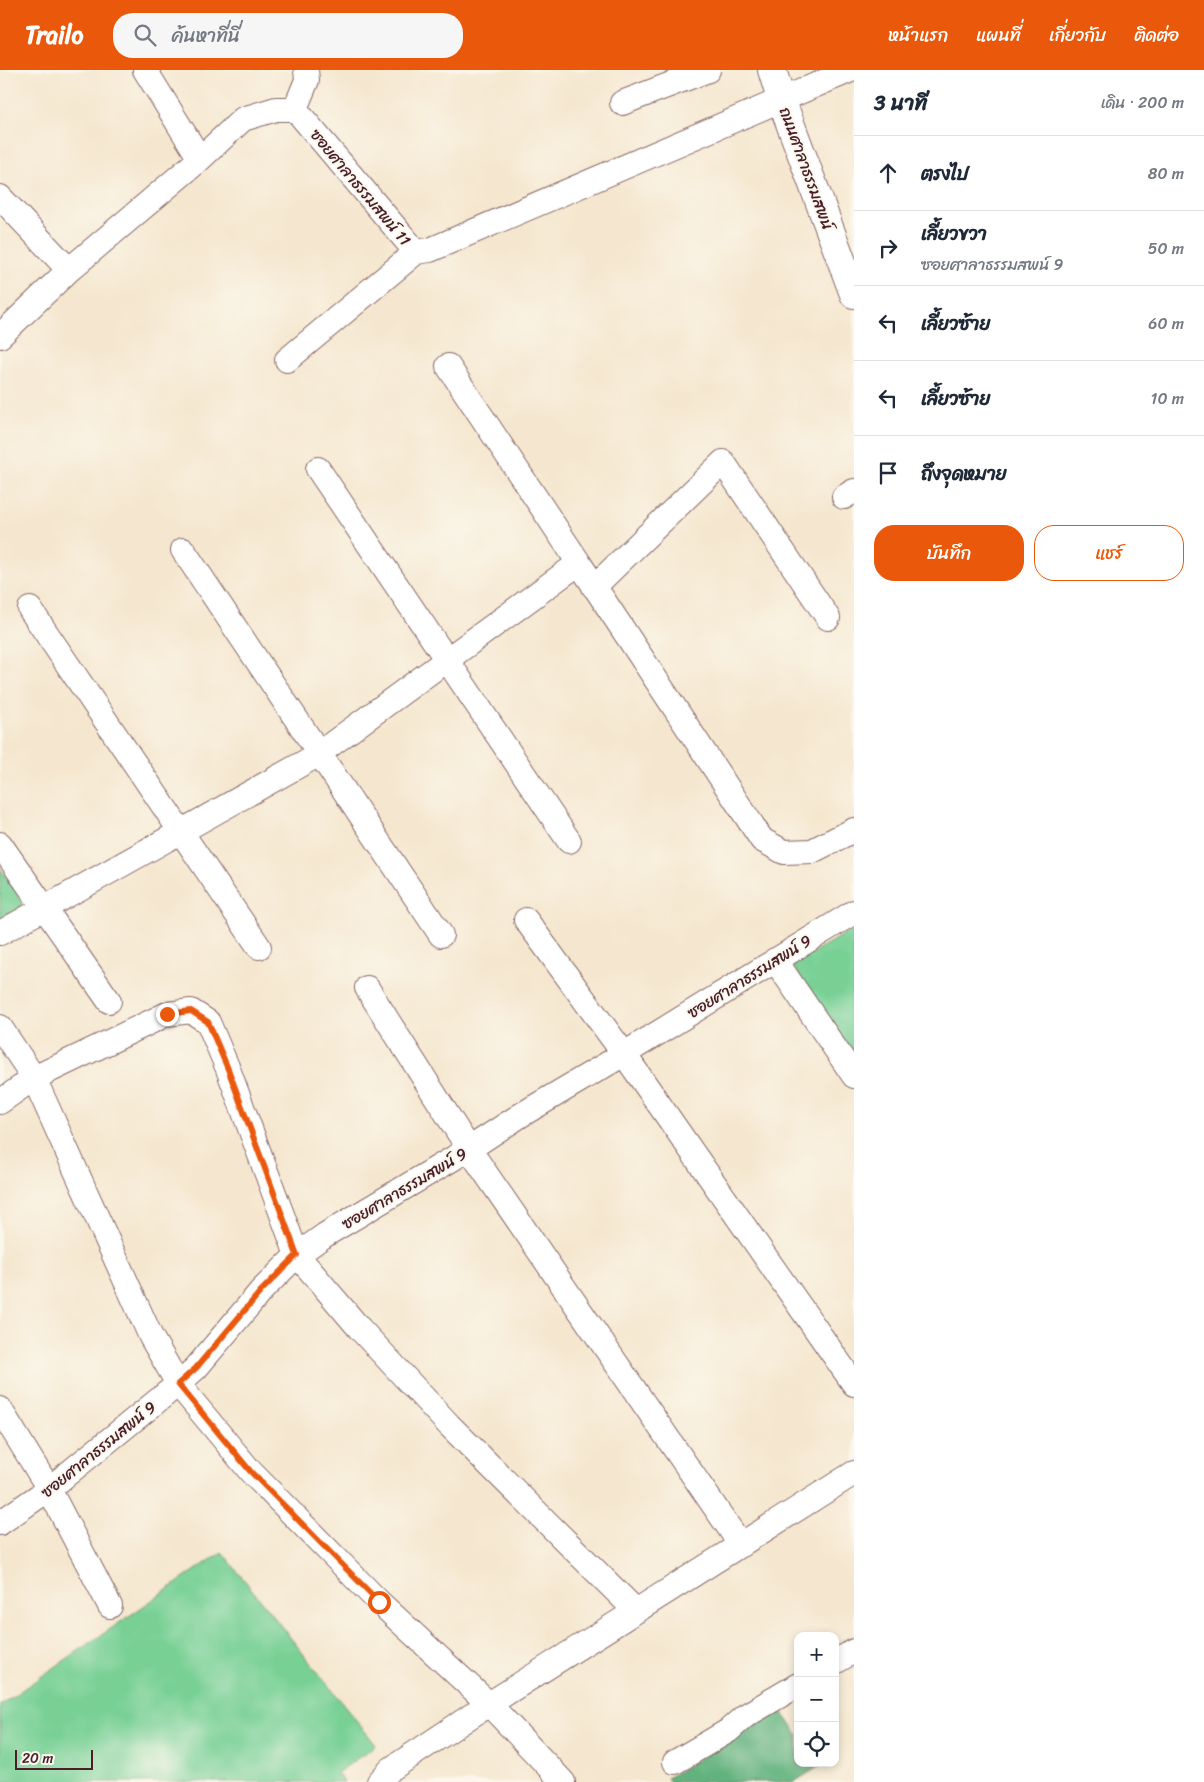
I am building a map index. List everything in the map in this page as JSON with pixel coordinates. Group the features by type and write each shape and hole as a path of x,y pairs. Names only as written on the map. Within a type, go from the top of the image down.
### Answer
{"street":[{"path":"145,70 200,160"},
{"path":"0,336 69,270 200,160 243,119 276,109 295,109 307,80 306,70"},
{"path":"622,104 708,70"},
{"name":"ถนนศาลาธรรมสพน์","path":"772,70 781,99 854,294"},
{"name":"ซอยศาลาธรรมสพน์ 11","path":"295,109 416,252 430,250 851,70"},
{"path":"0,197 69,270"},
{"path":"287,360 416,252"},
{"path":"448,366 762,840 784,852 812,851 854,830"},
{"path":"594,587 723,462 828,618"},
{"path":"318,469 569,841"},
{"path":"183,550 441,935"},
{"path":"0,932 319,754 579,563"},
{"path":"30,609 258,946"},
{"path":"0,844 110,1001"},
{"name":"ซอยศาลาธรรมสพน์ 9","path":"0,1523 49,1489 196,1368 261,1291 297,1255 325,1235 469,1149 521,1115 624,1054 854,912"},
{"path":"526,920 624,1054 854,1384"},
{"path":"775,960 854,1076"},
{"path":"367,988 469,1149 741,1545"},
{"path":"0,1102 34,1078 167,1014 191,1011 208,1022 228,1069 297,1255 360,1329 449,1425 636,1611"},
{"path":"0,1027 34,1078 151,1338 178,1384 251,1472 379,1602 489,1704 563,1782"},
{"path":"0,1409 49,1489 110,1606"},
{"path":"379,1782 391,1769 489,1704 854,1473"},
{"path":"839,1660 854,1651"},
{"path":"675,1762 728,1731 745,1716 794,1687"}],"green space":[{"path":"0,868 23,902 14,916 0,923"},
{"path":"854,928 854,1054 792,965"},
{"path":"222,1552 376,1745 337,1773 344,1782 0,1782 0,1705"},
{"path":"780,1709 794,1728 794,1767 818,1767 794,1782 670,1782 667,1778"}],"route":[{"path":"167,1014 191,1011 208,1022 228,1069 297,1255 261,1291 196,1368 178,1384 251,1472 379,1602"}]}
